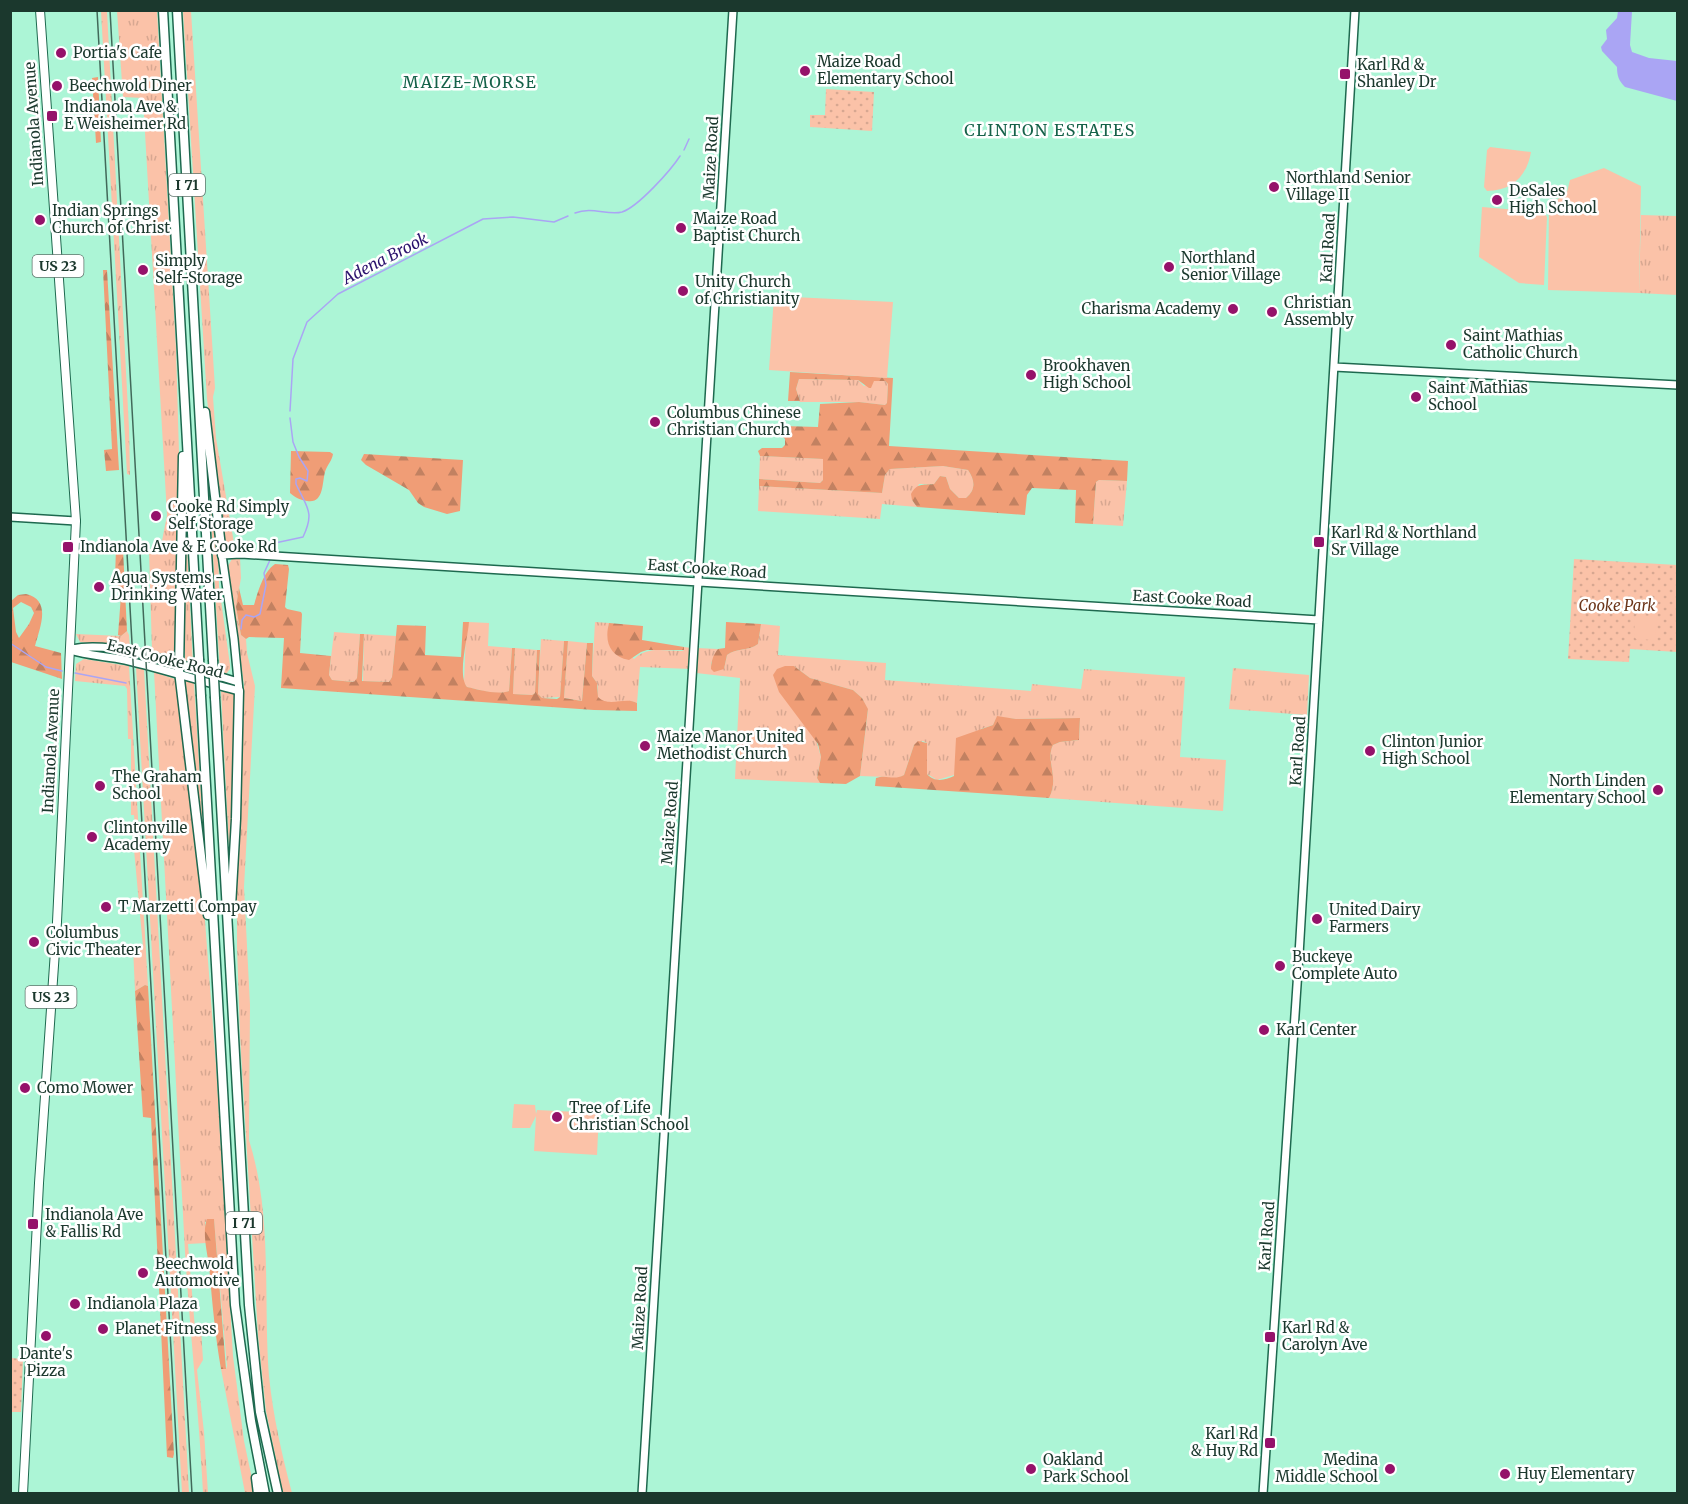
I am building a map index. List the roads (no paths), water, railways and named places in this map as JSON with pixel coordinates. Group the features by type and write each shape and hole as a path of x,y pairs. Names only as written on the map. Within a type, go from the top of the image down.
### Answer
{"highway":[{"name":"I 71","path":"163,10 235,1305 251,1421 265,1494"},
{"name":"I 71","path":"177,10 249,1305 260,1412 278,1494"},
{"path":"197,359 222,555"},
{"path":"183,378 179,669 217,970"},
{"path":"229,950 236,819 238,686"},
{"path":"251,1421 250,1440 258,1494"}],"main road":[{"name":"Indianola Avenue","path":"23,1494 39,1183 57,922 76,521 40,10"},
{"name":"Maize Road","path":"642,1494 733,10"},
{"name":"Karl Road","path":"1263,1494 1299,955 1355,10"},
{"path":"1334,367 1677,385"},
{"path":"10,517 76,521"},
{"name":"East Cooke Road","path":"70,650 84,647 119,650 238,686 222,555 276,556 1319,620"}],"waterway":[{"name":"Adena Brook","path":"684,150 689,139"},
{"name":"Adena Brook","path":"575,213 588,210 617,213 629,209 654,187 680,156"},
{"name":"Adena Brook","path":"290,411 293,359 307,322 338,294 483,219 513,217 554,222 568,216"},
{"name":"Adena Brook","path":"272,552 275,543 303,537 309,522 308,510 296,484 296,479 307,481 308,471 293,442 290,418"},
{"name":"Adena Brook","path":"241,629 242,620 246,615 254,617 260,614 266,585 264,573 270,560"},
{"name":"Adena Brook","path":"10,643 46,667 62,671"},
{"name":"Adena Brook","path":"75,673 126,683"}],"railway":[{"path":"97,10 179,1494"},
{"path":"110,10 192,1494"}],"place":[{"name":"Portia's Cafe","path":"61,53"},
{"name":"Maize Road Elementary School","path":"805,71"},
{"name":"Karl Rd & Shanley Dr","path":"1345,74"},
{"name":"Beechwold Diner","path":"57,86"},
{"name":"Indianola Ave & E Weisheimer Rd","path":"52,116"},
{"name":"Northland Senior Village II","path":"1274,187"},
{"name":"DeSales High School","path":"1497,200"},
{"name":"Indian Springs Church of Christ","path":"40,220"},
{"name":"Maize Road Baptist Church","path":"681,228"},
{"name":"Northland Senior Village","path":"1169,267"},
{"name":"Simply Self-Storage","path":"143,270"},
{"name":"Unity Church of Christianity","path":"683,291"},
{"name":"Charisma Academy","path":"1233,309"},
{"name":"Christian Assembly","path":"1272,312"},
{"name":"Saint Mathias Catholic Church","path":"1451,345"},
{"name":"Brookhaven High School","path":"1031,375"},
{"name":"Saint Mathias School","path":"1416,397"},
{"name":"Columbus Chinese Christian Church","path":"655,422"},
{"name":"Cooke Rd Simply Self Storage","path":"156,516"},
{"name":"Karl Rd & Northland Sr Village","path":"1319,542"},
{"name":"Indianola Ave & E Cooke Rd","path":"68,547"},
{"name":"Aqua Systems - Drinking Water","path":"99,587"},
{"name":"Maize Manor United Methodist Church","path":"645,746"},
{"name":"Clinton Junior High School","path":"1370,751"},
{"name":"The Graham School","path":"100,786"},
{"name":"North Linden Elementary School","path":"1658,790"},
{"name":"Clintonville Academy","path":"92,837"},
{"name":"T Marzetti Compay","path":"106,907"},
{"name":"United Dairy Farmers","path":"1317,919"},
{"name":"Columbus Civic Theater","path":"34,942"},
{"name":"Buckeye Complete Auto","path":"1280,966"},
{"name":"Karl Center","path":"1264,1030"},
{"name":"Como Mower","path":"25,1088"},
{"name":"Tree of Life Christian School","path":"557,1117"},
{"name":"Indianola Ave & Fallis Rd","path":"33,1224"},
{"name":"Beechwold Automotive","path":"143,1273"},
{"name":"Indianola Plaza","path":"75,1304"},
{"name":"Planet Fitness","path":"103,1329"},
{"name":"Dante's Pizza","path":"46,1336"},
{"name":"Karl Rd & Carolyn Ave","path":"1270,1337"},
{"name":"Karl Rd & Huy Rd","path":"1270,1443"},
{"name":"Oakland Park School","path":"1031,1469"},
{"name":"Medina Middle School","path":"1390,1469"},
{"name":"Huy Elementary","path":"1505,1474"}],"district":[{"name":"MAIZE-MORSE","path":"470,82"},
{"name":"CLINTON ESTATES","path":"1050,130"}],"park label":[{"name":"Cooke Park","path":"1617,606"}]}
